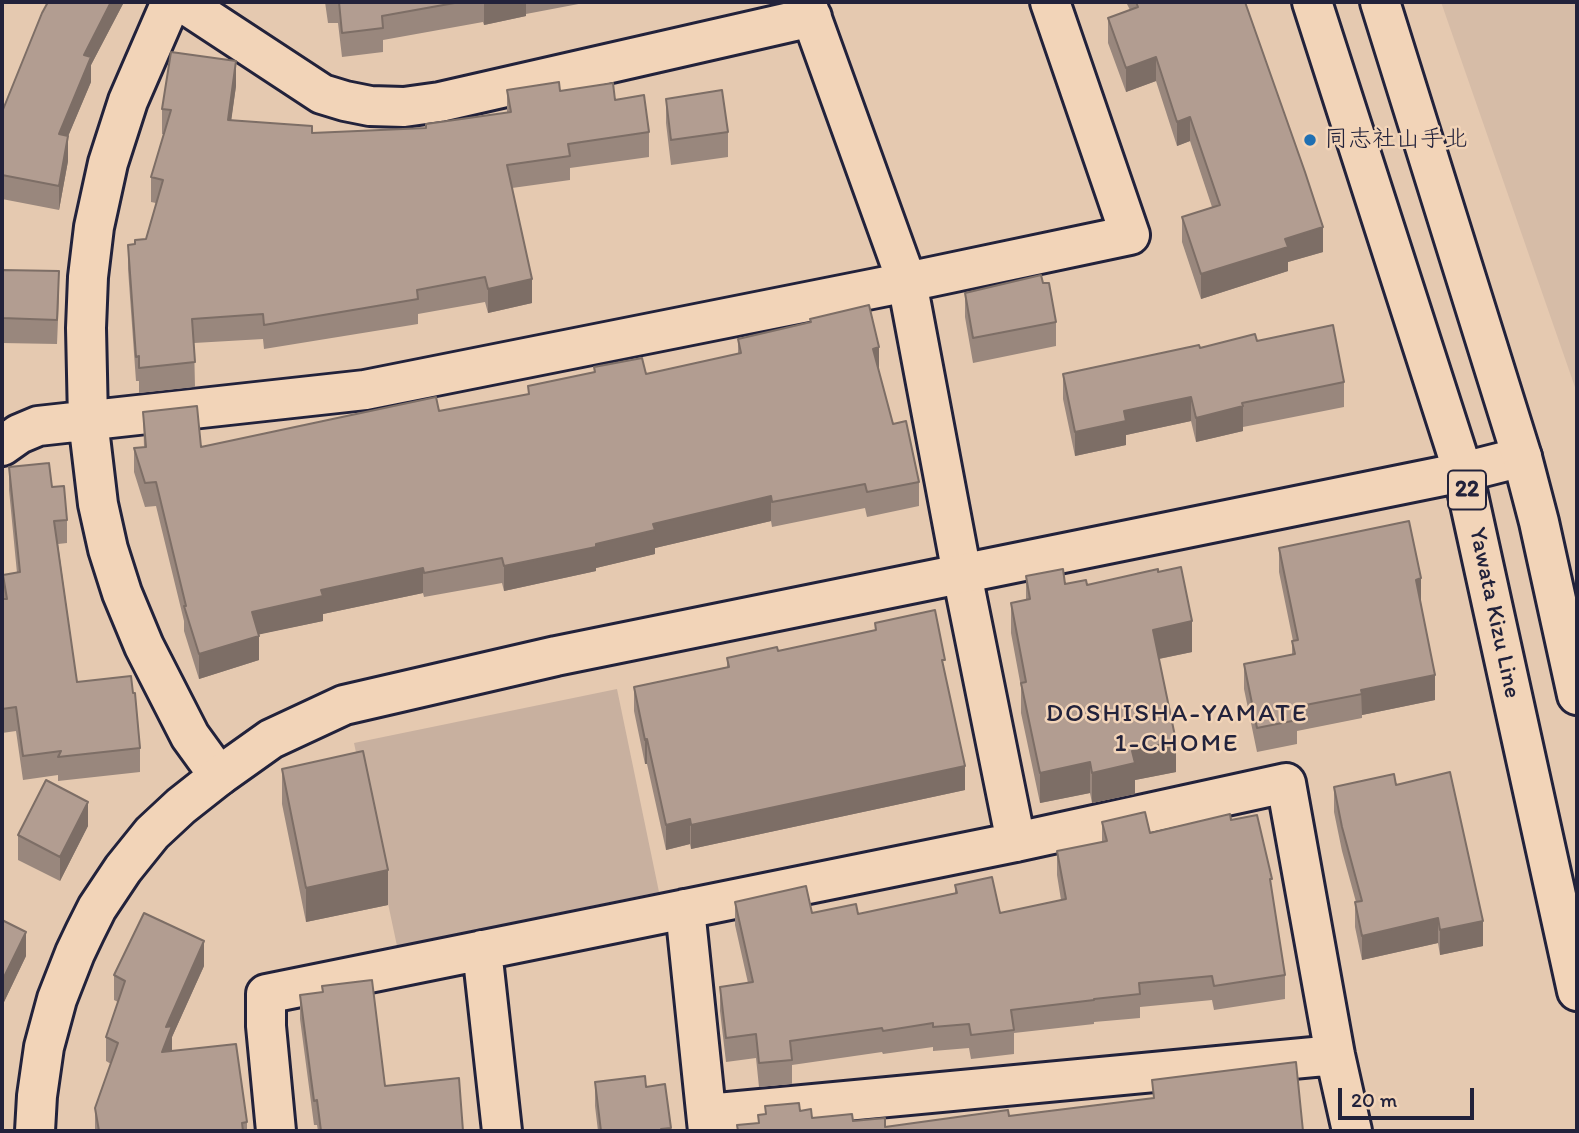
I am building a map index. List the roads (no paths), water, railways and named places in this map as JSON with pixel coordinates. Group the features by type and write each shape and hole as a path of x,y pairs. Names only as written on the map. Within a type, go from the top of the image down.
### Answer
{"street":[{"path":"171,2 128,101 108,163 94,227 86,328 88,420 99,504 108,549 122,593 144,646 190,736 219,776"},
{"path":"182,2 322,94 370,106 404,107 440,102 809,9 906,282 1016,842"},
{"path":"2,446 19,434 38,426 365,390 1130,235 1050,2"},
{"name":"Yawata Kizu Line","path":"1312,2 1463,472 1577,991"},
{"path":"1380,2 1522,457 1577,695"},
{"path":"35,1131 44,1047 57,999 97,908 123,869 152,833 219,776 271,739 344,705 556,656 1463,472 1522,457"},
{"path":"276,1131 266,1026 266,994 1016,842 1286,783 1335,1055 1352,1131"},
{"path":"685,909 708,1123 1335,1055"},
{"path":"482,950 502,1131"}],"place":[{"name":"同志社山手北","path":"1310,140"}],"district":[{"name":"DOSHISHA-YAMATE 1-CHOME","path":"1177,729"}]}
